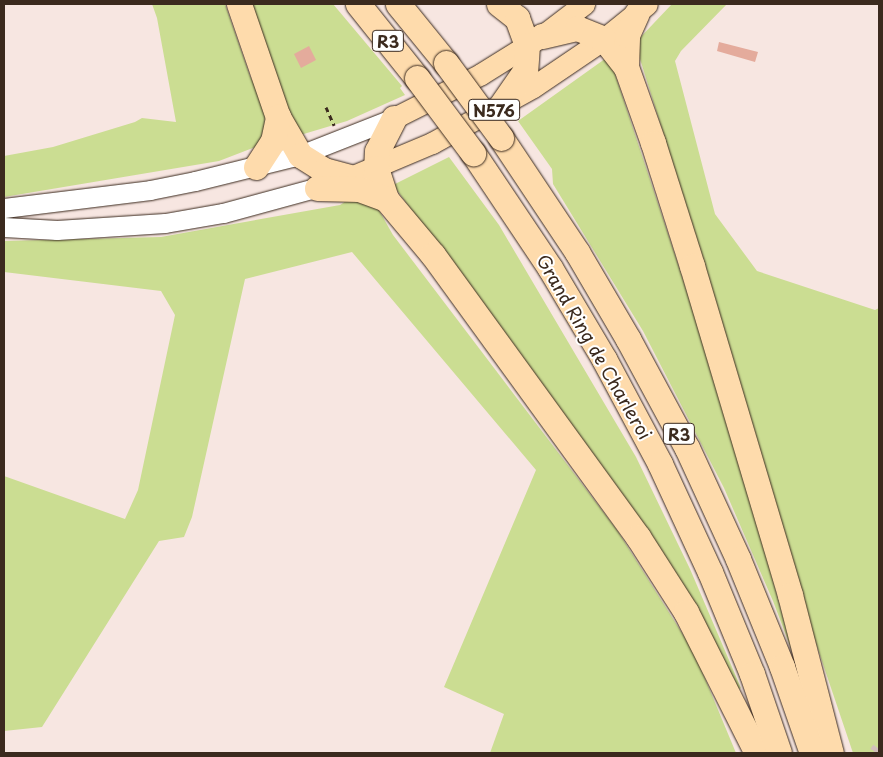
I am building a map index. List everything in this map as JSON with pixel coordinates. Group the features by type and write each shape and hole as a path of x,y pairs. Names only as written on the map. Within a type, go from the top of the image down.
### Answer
{"highway":[{"path":"239,4 278,117 300,155 324,170 350,177"},
{"name":"Grand Ring de Charleroi","path":"358,4 473,153 550,268 660,464 710,572 752,674 779,753"},
{"name":"Grand Ring de Charleroi","path":"398,4 446,62 501,138 577,252 628,339 687,448 738,559 782,667 812,753"},
{"path":"626,67 628,35 642,8"},
{"path":"508,11 563,20"},
{"path":"508,11 535,41"},
{"path":"535,41 577,28 604,39 626,67 653,143 790,595 831,753"},
{"path":"500,107 525,71 535,41"},
{"path":"256,167 273,141 278,117"},
{"path":"394,118 377,151 376,168 386,199 433,255 638,537 686,612 757,753"},
{"path":"317,188 359,189 386,199"}],"main road":[{"name":"N576","path":"4,208 150,190 256,167 300,155 394,118 481,74 535,41 584,4"},
{"name":"N576","path":"4,227 57,230 165,223 223,213 317,188 350,177 376,168 432,143 533,88 604,39 642,8"}],"green space":[{"path":"152,4 225,4 250,76 266,107 264,129 258,146 219,161 4,197 4,156 53,147 135,122 142,118 176,122 157,18"},
{"path":"249,4 333,4 402,86 400,88 405,95 347,121 297,136"},
{"path":"672,4 727,4 681,51 675,61 715,214 757,271 875,310 879,308 879,753 853,753 803,605 702,257 635,43"},
{"path":"609,56 682,276 746,481 793,654 773,601 724,488 643,331 553,184 552,169 518,121"},
{"path":"449,157 499,225 636,457 690,569 741,688 738,690 706,625 618,488 393,185"},
{"path":"351,198 376,205 393,235 617,530 694,652 736,753 490,753 504,714 444,687 536,470 352,252 245,279 192,517 184,537 159,541 42,727 4,731 4,476 125,519 138,490 175,315 161,291 4,272 4,241 161,237 340,205"}],"building":[{"path":"719,42 758,52 755,62 717,51"},
{"path":"309,46 316,60 301,68 294,54"}],"tunnel":[{"path":"876,753 879,749"}]}
